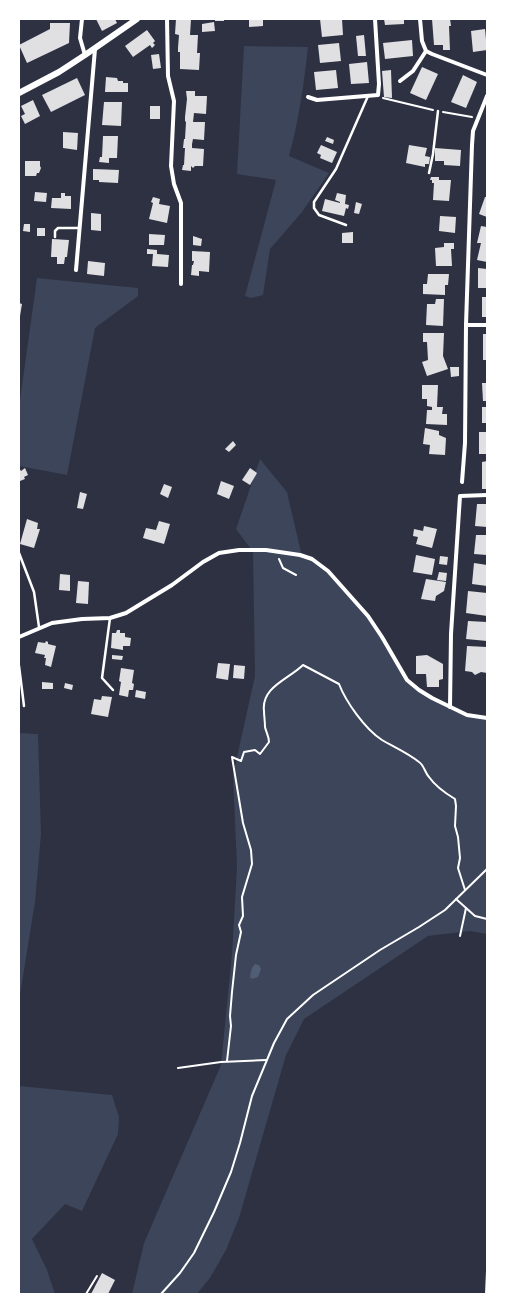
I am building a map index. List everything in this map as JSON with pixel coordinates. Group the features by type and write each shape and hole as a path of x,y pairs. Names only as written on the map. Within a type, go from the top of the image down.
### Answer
{"main road":[{"path":"19,93 86,56 137,19"}],"street":[{"path":"82,19 80,38 86,56"},
{"path":"167,19 168,76 174,101 171,166 174,184 182,204 181,284"},
{"path":"308,97 318,100 378,95 379,84 376,19"},
{"path":"420,19 422,41 426,51 487,75"},
{"path":"76,270 95,49"},
{"path":"400,81 413,70 426,51"},
{"path":"462,482 465,443 466,325 471,159 473,131 487,96"},
{"path":"466,325 487,325"},
{"path":"450,707 451,634 460,496 487,495"},
{"path":"19,637 39,627 52,623 69,620 110,618 126,613 172,585 203,562 219,553 239,550 266,550 300,555 312,559 328,571 368,616 407,680 419,690 450,707 467,715 487,718"}],"lane":[{"path":"346,225 319,215 314,208 314,202 336,169 368,96"},
{"path":"429,173 433,154 438,111"},
{"path":"55,237 54,231 58,228 80,228"},
{"path":"19,553 34,592 39,627"},
{"path":"110,618 102,678 113,690"},
{"path":"19,666 24,706"}],"path":[{"path":"378,95 384,99 477,118"},
{"path":"278,552 283,568 296,575"},
{"path":"227,1061 231,1026 230,1016 232,992 236,956 241,932 239,925 243,916 242,896 252,864 251,850 243,823 232,757 241,761 244,752 255,750 260,754 269,742 265,726 263,702 268,693 279,682 303,665 339,684 341,691 364,725 380,739 421,763 429,778 444,792 455,799 455,826 458,836 460,858 458,868 465,890"},
{"path":"162,1294 194,1254 214,1212 231,1172 252,1096 274,1043 287,1019 313,995 380,950 433,919 445,910 487,869"},
{"path":"456,899 475,916 487,919"},
{"path":"460,936 466,908"},
{"path":"178,1068 227,1061 267,1060"},
{"path":"19,1186 19,1226"},
{"path":"486,1294 487,1271"},
{"path":"86,1294 98,1276"}],"shaded area":[{"path":"244,46 308,47 301,102 289,156 329,173 302,212 270,249 263,295 251,298 245,296 276,180 237,174"},
{"path":"37,278 138,288 138,296 95,328 67,475 19,466 19,407"},
{"path":"260,459 287,492 301,552 300,557 311,561 327,573 367,617 407,681 466,715 487,718 487,934 470,931 428,936 304,1019 286,1055 239,1218 226,1250 210,1278 197,1294 132,1294 144,1243 221,1065 232,954 237,867 233,775 255,676 253,552 236,529"},
{"path":"19,733 38,734 41,834 35,902 19,1001"},
{"path":"255,964 259,965 261,969 258,977 252,979 250,977 251,972"},
{"path":"19,1086 112,1095 119,1117 118,1134 82,1211 65,1204 32,1239 47,1270 55,1294 19,1294"}],"building":[{"path":"96,19 115,19 117,23 102,31"},
{"path":"176,19 191,19 190,35 198,35 197,53 200,53 199,70 180,69 180,52 178,52 179,35 175,34"},
{"path":"215,19 224,19 224,21 215,21"},
{"path":"263,19 263,26 249,27 249,20"},
{"path":"320,19 342,19 343,35 322,37"},
{"path":"384,19 404,19 404,24 385,25"},
{"path":"432,19 450,19 450,50 443,50 443,45 434,45"},
{"path":"214,22 215,31 202,32 202,24"},
{"path":"50,23 70,23 69,43 27,63 19,45 50,29"},
{"path":"485,29 487,50 473,52 471,31"},
{"path":"147,30 155,41 153,43 155,45 152,48 150,45 133,57 125,46"},
{"path":"364,35 366,56 358,56 356,36"},
{"path":"412,40 413,56 385,59 383,43"},
{"path":"339,43 341,61 320,63 318,45"},
{"path":"159,54 161,68 153,69 151,55"},
{"path":"367,62 369,83 351,84 349,64"},
{"path":"422,67 438,74 426,100 410,93"},
{"path":"336,70 338,88 316,90 314,72"},
{"path":"391,70 392,98 384,97 382,71"},
{"path":"463,75 477,82 466,108 451,102"},
{"path":"106,77 117,78 118,81 128,83 128,92 105,92"},
{"path":"77,78 85,95 51,112 42,95"},
{"path":"186,91 195,91 195,96 207,96 206,114 194,113 193,122 205,122 204,140 193,139 192,144 192,148 204,149 203,166 195,166 193,168 191,166 191,171 182,170 184,165 185,148 183,148 186,122"},
{"path":"33,100 40,116 25,124 21,116 25,114 21,106"},
{"path":"104,102 122,102 121,126 102,125"},
{"path":"150,106 160,106 160,119 150,119"},
{"path":"63,132 78,133 77,150 63,148"},
{"path":"103,136 118,136 117,158 109,158 109,163 99,162 100,157 102,157"},
{"path":"327,137 334,140 333,144 325,141"},
{"path":"321,145 337,152 332,163 320,158 321,155 317,153"},
{"path":"409,145 427,148 425,156 430,157 429,164 425,164 425,167 406,163"},
{"path":"435,148 461,150 460,166 444,165 444,161 435,161"},
{"path":"25,161 40,161 41,168 36,176 25,176"},
{"path":"93,169 119,170 118,183 99,182 99,180 93,180"},
{"path":"431,177 439,177 439,180 451,180 449,201 433,200 434,183 430,180"},
{"path":"35,192 47,193 46,202 34,201"},
{"path":"61,193 65,193 65,196 71,196 71,209 51,208 52,198 61,198"},
{"path":"337,193 346,195 345,204 349,205 348,209 346,208 344,216 322,211 325,199 340,203 335,200"},
{"path":"153,197 160,199 159,204 170,206 167,223 149,219"},
{"path":"485,197 487,197 487,217 479,214"},
{"path":"356,202 362,204 359,214 354,213"},
{"path":"91,213 101,214 101,231 91,230"},
{"path":"440,216 456,217 455,233 439,231"},
{"path":"24,224 30,224 30,232 23,231"},
{"path":"481,226 487,227 487,262 477,260 481,243 477,243"},
{"path":"37,228 45,228 45,236 37,236"},
{"path":"353,232 353,243 342,243 342,233"},
{"path":"149,234 165,235 164,245 149,245"},
{"path":"193,236 202,239 201,246 193,245"},
{"path":"52,239 69,240 67,257 65,257 64,264 57,264 57,257 51,257"},
{"path":"444,243 454,243 454,249 451,249 452,266 436,266 435,248 444,247"},
{"path":"147,249 157,250 157,254 169,255 168,267 152,266 153,254 147,254"},
{"path":"192,251 210,252 209,272 199,271 199,276 191,275 194,261 192,261"},
{"path":"88,261 105,263 104,276 87,274"},
{"path":"478,268 487,269 487,288 478,288"},
{"path":"428,274 449,274 448,285 445,285 445,295 423,294 423,284 427,284"},
{"path":"482,297 487,297 487,317 482,317"},
{"path":"436,299 444,299 443,326 426,325 427,304 435,304"},
{"path":"19,303 22,304 20,316 19,316"},
{"path":"423,333 444,333 443,356 448,369 427,376 422,362 428,360 427,342 423,342"},
{"path":"483,334 487,334 487,360 483,360"},
{"path":"450,367 459,367 459,376 451,377"},
{"path":"482,383 487,383 487,401 483,401"},
{"path":"422,385 438,385 437,407 443,407 442,414 447,414 447,425 426,424 427,410 432,410 432,407 427,406 427,399 422,399"},
{"path":"482,407 487,407 487,423 482,423"},
{"path":"425,428 439,431 439,435 446,438 445,455 429,454 430,445 423,444"},
{"path":"479,432 487,432 487,454 479,454"},
{"path":"233,441 236,445 229,452 225,449"},
{"path":"487,461 487,489 482,489 482,462"},
{"path":"19,468 21,471 25,468 28,475 24,477 25,479 20,481"},
{"path":"250,468 257,473 250,485 242,480"},
{"path":"221,481 234,486 229,499 217,494"},
{"path":"164,484 172,487 168,498 160,494"},
{"path":"80,492 87,494 83,509 77,508"},
{"path":"477,504 487,504 487,527 475,526"},
{"path":"27,519 38,523 37,529 40,529 34,548 20,544"},
{"path":"159,521 170,524 164,544 143,538 146,528 156,530"},
{"path":"424,526 437,529 432,548 416,544 418,537 413,536 414,529 423,531"},
{"path":"476,535 487,535 487,555 474,554"},
{"path":"416,555 435,559 432,575 413,572"},
{"path":"440,556 448,557 447,565 439,564"},
{"path":"474,563 487,565 487,586 472,584"},
{"path":"439,572 447,573 446,581 437,580"},
{"path":"60,574 70,575 70,591 59,590"},
{"path":"426,579 446,582 444,591 436,596 435,601 421,599"},
{"path":"78,581 89,582 88,604 76,603"},
{"path":"468,591 487,593 487,616 466,613"},
{"path":"468,621 487,622 487,641 466,639"},
{"path":"117,630 120,630 120,633 125,633 125,637 131,638 130,646 123,646 123,650 111,648 112,633 116,633"},
{"path":"46,641 48,644 56,646 51,667 45,665 45,655 35,653 38,642 45,643"},
{"path":"467,646 487,647 487,673 481,672 475,675 472,672 465,671"},
{"path":"112,655 123,656 122,660 112,659"},
{"path":"427,655 443,664 443,679 439,680 439,687 427,687 426,674 416,674 416,656"},
{"path":"218,663 230,664 228,680 216,678"},
{"path":"234,665 245,666 244,679 233,678"},
{"path":"121,668 134,670 132,683 134,684 133,690 129,690 128,697 119,695"},
{"path":"42,682 53,683 53,689 42,689"},
{"path":"65,683 73,685 72,690 64,688"},
{"path":"136,690 146,692 145,699 135,697"},
{"path":"102,696 112,697 108,717 91,714 94,699 101,700"},
{"path":"102,1273 115,1280 108,1294 91,1294"}]}
